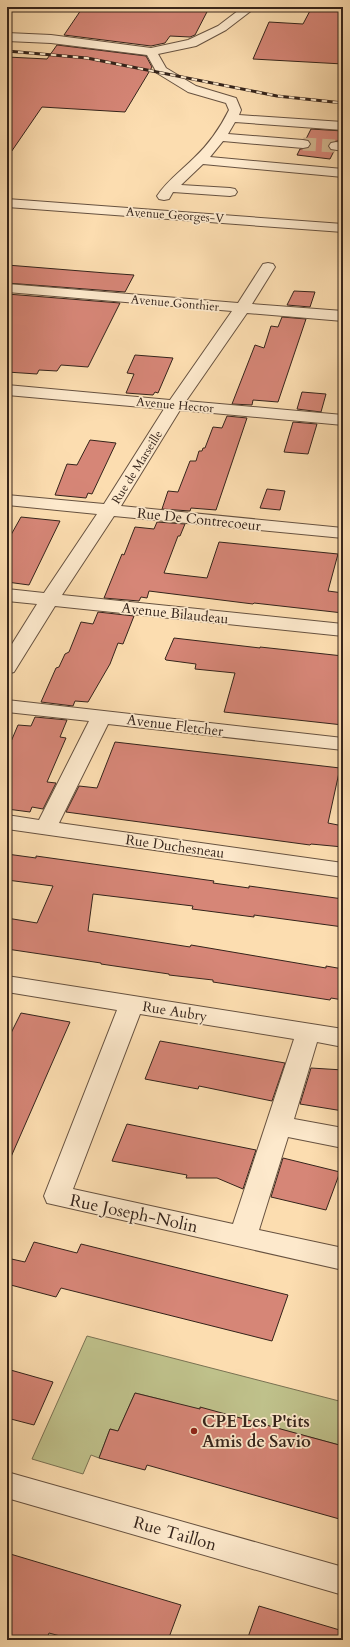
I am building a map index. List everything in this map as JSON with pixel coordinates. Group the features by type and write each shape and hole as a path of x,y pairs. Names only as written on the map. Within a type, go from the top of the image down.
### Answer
{"street":[{"path":"7,37 51,39 151,52 192,43 222,28 250,7"},
{"path":"151,52 161,70 192,89 232,101 235,110 220,137 200,160 169,188 152,214"},
{"path":"231,118 343,126"},
{"path":"220,137 303,144"},
{"path":"200,160 343,173"},
{"path":"169,188 230,192"},
{"name":"Avenue Georges-V","path":"7,203 343,228"},
{"name":"Rue de Marseille","path":"7,668 50,599 176,405 242,308 268,266"},
{"name":"Avenue Gonthier","path":"7,288 343,316"},
{"name":"Avenue Hector","path":"7,390 343,420"},
{"name":"Rue De Contrecoeur","path":"7,500 343,533"},
{"name":"Avenue Bilaudeau","path":"7,595 343,630"},
{"name":"Avenue Fletcher","path":"7,706 343,744"},
{"path":"46,827 102,716"},
{"name":"Rue Duchesneau","path":"7,822 343,870"},
{"name":"Rue Aubry","path":"7,984 343,1038"},
{"name":"Rue Joseph-Nolin","path":"131,1004 57,1196 343,1259"},
{"path":"243,1237 308,1032"},
{"path":"279,1126 343,1138"},
{"name":"Rue Taillon","path":"7,1485 343,1581"}],"green space":[{"path":"87,1336 343,1402 343,1446 201,1408 197,1415 172,1402 135,1393 118,1431 110,1429 99,1458 91,1455 83,1474 32,1459"}],"building":[{"path":"83,7 209,8 195,35 190,37 170,36 165,43 151,46 64,35"},
{"path":"312,7 343,7 343,64 253,59 269,22 303,24"},
{"path":"57,45 146,56 152,67 125,112 42,107 7,158 7,57 47,59"},
{"path":"311,129 343,131 338,141 331,142 328,145 330,150 334,151 330,159 297,155 300,149 308,148 311,145 309,140 306,139"},
{"path":"7,265 134,275 125,292 7,283"},
{"path":"294,291 315,292 310,307 287,305"},
{"path":"7,294 120,303 88,367 61,365 57,371 39,370 37,374 7,372"},
{"path":"282,317 306,319 278,402 253,400 252,405 232,404 255,345 264,348 271,326 278,327"},
{"path":"135,355 173,358 158,393 155,392 153,395 126,393 134,374 127,373"},
{"path":"302,392 326,394 321,412 297,409"},
{"path":"227,416 247,418 216,510 191,508 190,511 162,509 168,491 178,492 190,461 196,461 199,451 202,451 203,448 205,448 213,427 222,428"},
{"path":"293,422 317,424 308,454 284,452"},
{"path":"90,440 116,443 92,494 88,493 86,498 55,495 67,464 77,465"},
{"path":"267,489 285,491 280,510 260,508"},
{"path":"21,517 60,521 29,585 7,582 7,542"},
{"path":"157,522 185,524 180,536 178,536 164,573 207,578 219,542 338,554 328,591 343,593 343,613 149,591 147,598 141,597 139,601 104,598 135,527 154,529"},
{"path":"98,612 134,616 123,644 118,643 110,664 88,702 75,701 73,706 41,702 56,668 59,667 65,654 69,652 81,622 93,624"},
{"path":"174,638 343,656 343,725 224,712 235,673 195,669 196,664 166,660 165,659"},
{"path":"35,717 67,720 60,737 66,738 47,782 56,783 43,809 32,807 30,812 7,809 7,751 18,725 31,726"},
{"path":"115,742 340,768 328,823 343,826 343,847 310,845 66,812 79,786 97,788"},
{"path":"7,854 36,858 36,856 214,881 213,883 249,888 249,886 343,899 343,927 254,915 254,917 192,909 193,906 93,894 88,931 190,947 191,945 326,968 326,966 343,969 343,1000 331,998 330,1000 213,982 213,980 169,975 7,949 7,918 37,923 53,886 7,880"},
{"path":"21,1013 70,1022 7,1166 7,1041"},
{"path":"160,1041 285,1063 272,1101 199,1086 198,1089 145,1079"},
{"path":"311,1068 343,1070 343,1111 300,1104"},
{"path":"127,1124 256,1150 243,1189 217,1178 186,1178 187,1175 112,1161"},
{"path":"283,1158 340,1172 326,1210 271,1197"},
{"path":"34,1242 77,1253 81,1244 288,1295 272,1341 61,1288 56,1297 7,1284 7,1258 25,1262"},
{"path":"7,1369 53,1382 34,1425 7,1418"},
{"path":"135,1393 200,1409 200,1407 343,1446 343,1520 147,1465 145,1470 99,1458 110,1429 118,1431"},
{"path":"7,1553 181,1605 168,1640 75,1640 49,1633 46,1640 7,1640"},
{"path":"259,1606 343,1631 343,1640 247,1640"}],"tunnel":[{"path":"303,144 336,146"}],"railway":[{"path":"7,51 87,58 277,96 343,103"}],"place":[{"name":"CPE Les P'tits Amis de Savio","path":"194,1431"}]}
